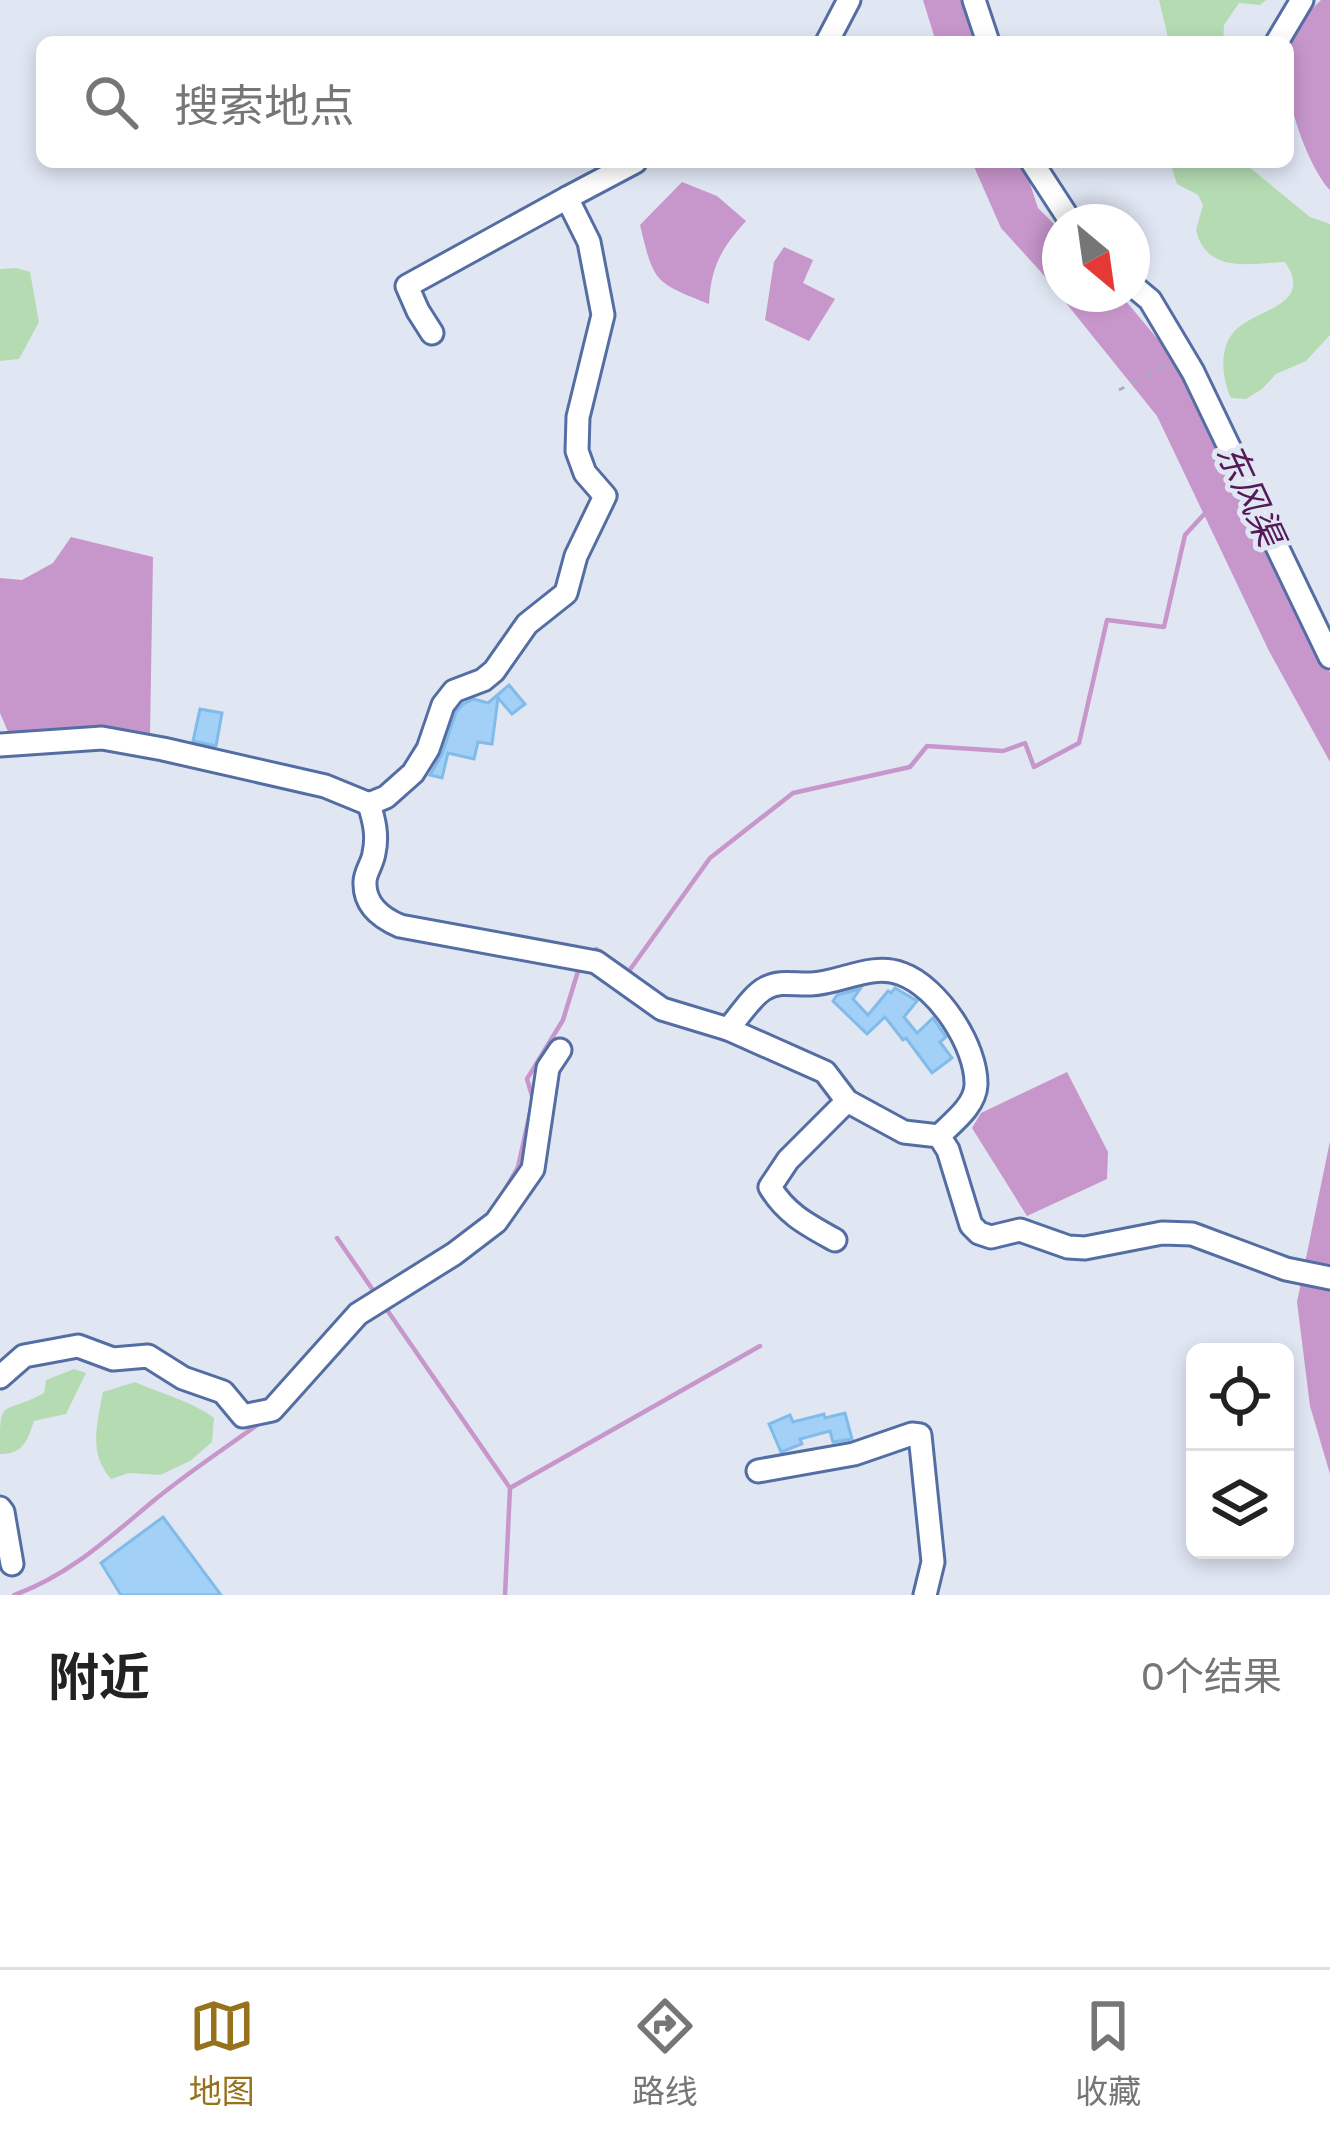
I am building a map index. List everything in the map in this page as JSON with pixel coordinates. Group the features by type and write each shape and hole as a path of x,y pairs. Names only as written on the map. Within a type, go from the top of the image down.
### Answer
{"street":[{"path":"830,36 849,0"},
{"path":"974,0 986,36"},
{"path":"1281,36 1302,0"},
{"path":"432,333 407,286 624,168"},
{"path":"1036,168 1059,204"},
{"path":"0,745 102,738 325,787 369,804 413,773 454,691 483,680 527,624 566,592 576,556 605,496 585,473 577,451 578,417 603,315 589,242 567,198"},
{"path":"1150,300 1184,356 1324,629 1330,657"},
{"path":"369,804 376,826 374,855 364,880 368,899 381,918 400,926 585,960 662,1009 728,1029 825,1072 847,1100 904,1132 939,1136"},
{"path":"728,1029 763,988 815,984 866,971 900,972 925,988 957,1025 970,1055 976,1087 968,1108 939,1136"},
{"path":"0,1377 24,1356 78,1346 113,1359 148,1356 183,1378 223,1392 243,1416 272,1410 358,1314 496,1222 533,1169 548,1068 560,1050"},
{"path":"835,1240 799,1220 780,1204 770,1186 788,1160 847,1100"},
{"path":"939,1136 948,1150 971,1225 979,1233 991,1237 1020,1230 1085,1248 1162,1233 1192,1234 1286,1269 1330,1278"},
{"path":"758,1471 854,1454 912,1434 920,1436 933,1562 925,1595"},
{"path":"0,1508 12,1564"}],"path":[{"path":"1120,390 1184,356"}],"green space":[{"path":"1159,0 1266,0 1260,5 1239,3 1224,25 1223,36 1168,36"},
{"path":"1172,168 1250,168 1310,217 1330,224 1330,335 1306,361 1276,374 1246,399 1231,398 1228,390 1223,361 1227,342 1239,327 1289,296 1292,276 1285,262 1232,263 1210,254 1196,230 1203,205 1198,195 1177,184"},
{"path":"0,269 30,272 39,322 19,359 0,361"},
{"path":"74,1369 86,1373 66,1414 34,1421 19,1449 0,1454 6,1410 44,1393 46,1380"},
{"path":"135,1382 214,1418 212,1442 190,1461 160,1475 129,1473 111,1479 97,1448 103,1392"}],"shaded area":[{"path":"923,0 966,0 979,36 934,36"},
{"path":"1321,0 1330,0 1330,190 1312,162 1294,113 1294,37"},
{"path":"975,168 1025,168 1042,212 1041,272 1001,228"},
{"path":"682,182 717,196 746,221 719,259 709,304 659,278 640,225"},
{"path":"784,247 813,260 803,283 835,299 809,341 765,320 774,262"},
{"path":"1073,312 1135,312 1191,379 1330,673 1330,762 1269,651 1157,416"},
{"path":"71,537 153,557 150,734 101,728 9,734 0,713 0,578 22,580 53,563"},
{"path":"1067,1072 1108,1152 1107,1179 1027,1216 972,1128 981,1113"},
{"path":"1330,1141 1330,1474 1310,1406 1297,1302"}],"building":[{"path":"509,685 525,704 512,714 498,698 492,744 478,742 474,759 448,753 442,778 430,775 463,704 474,699 488,703"},
{"path":"200,709 222,713 216,746 193,741"},
{"path":"895,988 917,1001 904,1017 917,1033 933,1018 946,1037 940,1042 952,1058 932,1073 885,1017 867,1034 833,1001 837,995 860,989 853,999 868,1015"},
{"path":"845,1413 852,1439 833,1442 830,1431 800,1439 802,1444 781,1452 769,1424 790,1415 793,1422"},
{"path":"163,1517 221,1595 121,1595 101,1563"}],"waterway":[{"path":"590,955 596,949 629,971 710,858 793,793 910,767 927,746 1003,751 1025,743 1034,767 1079,743 1107,620 1164,627 1185,535 1208,510"},
{"path":"502,1195 518,1167 533,1099 527,1079 563,1020 579,968"},
{"path":"337,1238 375,1293"},
{"path":"385,1307 510,1488 505,1595"},
{"path":"510,1488 760,1346"},
{"path":"14,1595 87,1555 264,1420"}],"water label":[{"name":"东风渠","path":"1251,494"}]}
